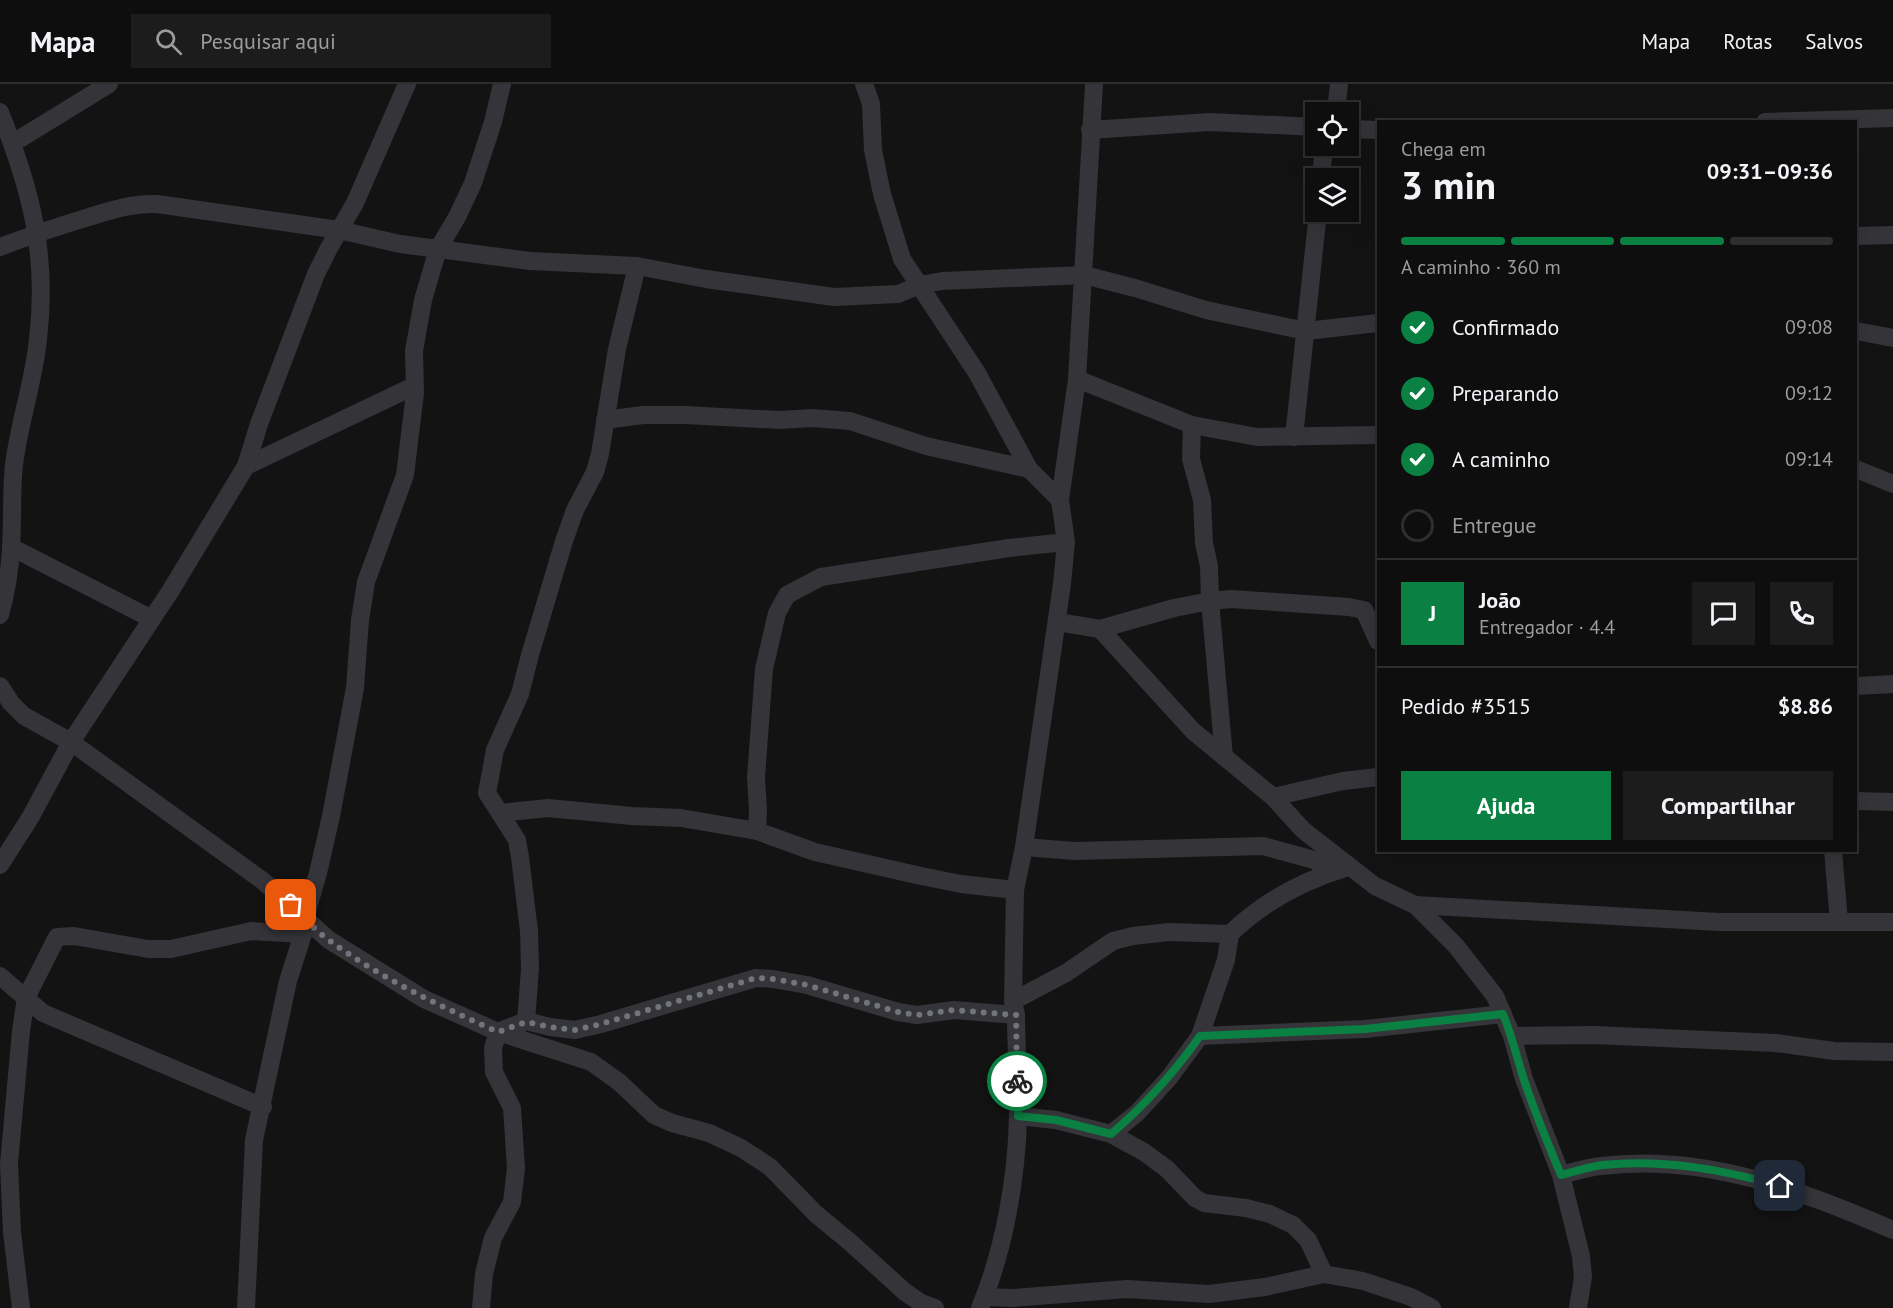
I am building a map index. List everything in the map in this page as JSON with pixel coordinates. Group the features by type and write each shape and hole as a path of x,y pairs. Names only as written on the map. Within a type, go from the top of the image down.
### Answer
{"street":[{"path":"13,143 109,84"},
{"path":"246,1308 254,1140 288,981 318,873 354,688 366,582 405,476 414,386 414,351 423,300 438,249 473,183 494,122 502,84"},
{"path":"864,84 871,104 873,150 882,194 902,259 977,373 1029,469 1060,500"},
{"path":"1094,84 1077,379 1060,500 1066,542 1058,622 1024,847 1015,890 1014,1008 1018,1116 1011,1190 997,1259 982,1302 1127,1289 1209,1294 1265,1287 1324,1274 1363,1281 1411,1297 1432,1308"},
{"path":"1337,102 1339,84"},
{"path":"0,865 34,810 71,742 136,646 246,466 259,424 316,274 355,203 398,88"},
{"path":"0,112 13,143 33,209 38,232 41,286 38,339 8,450 12,547 8,582 0,615"},
{"path":"1830,120 1893,118"},
{"path":"1090,130 1210,122 1305,126"},
{"path":"1359,129 1377,130"},
{"path":"0,247 38,232 140,203 186,207 239,217 339,230 400,244 530,261 636,266 834,297 898,294 920,285 942,281 1084,275 1206,310 1306,331 1377,323"},
{"path":"1294,437 1317,222"},
{"path":"1857,237 1893,236"},
{"path":"526,1022 530,969 529,931 520,857 517,840 486,793 495,750 520,694 575,510 595,472 617,349 636,266"},
{"path":"1857,332 1893,338"},
{"path":"1077,379 1192,425 1257,437 1377,435"},
{"path":"246,466 414,386"},
{"path":"604,420 644,415 696,415 780,420 812,418 850,420 926,446 1029,469"},
{"path":"1192,425 1191,459 1202,500 1224,757"},
{"path":"1857,469 1893,484"},
{"path":"757,831 756,777 764,669 777,613 787,595 821,577 1009,548 1066,542"},
{"path":"12,547 152,619"},
{"path":"1058,622 1100,629 1174,608 1210,601 1275,602 1364,610 1377,639"},
{"path":"1100,629 1193,731 1273,797 1340,869"},
{"path":"1857,686 1893,684"},
{"path":"0,686 11,704 24,716 71,742 263,880 304,926 424,999 498,1032 591,1062 619,1082 654,1115 672,1123 709,1133 741,1148 770,1167 816,1214 905,1292 921,1304 935,1308"},
{"path":"1273,797 1343,781 1377,777"},
{"path":"1857,801 1893,802"},
{"path":"501,813 548,808 681,818 757,831 815,852 921,876 1015,890"},
{"path":"1024,847 1075,851 1263,846 1340,869 1415,905 1456,946 1495,996 1512,1036 1524,1079 1561,1175 1581,1256 1583,1277 1578,1308"},
{"path":"1833,852 1839,922"},
{"path":"1111,1134 1137,1113 1200,1036 1226,960 1230,934 1247,917 1273,900 1292,889 1340,869"},
{"path":"1415,905 1719,922 1893,922"},
{"path":"21,1308 12,1232 9,1164 21,1031 26,998 57,937 99,939 148,949 171,949 251,931 304,926"},
{"path":"498,1032 526,1022 575,1030 756,978 807,985 898,1012 917,1015 954,1010 1014,1008 1113,941 1168,932 1230,934"},
{"path":"0,976 43,1013 63,1023 262,1107"},
{"path":"1200,1036 1365,1029 1503,1014"},
{"path":"482,1308 484,1274 493,1238 512,1202 516,1168 512,1108 494,1072 493,1048 498,1032"},
{"path":"1512,1036 1618,1035 1776,1043 1834,1052 1893,1052"},
{"path":"1018,1116 1056,1120 1111,1134 1159,1163 1195,1198 1204,1203 1246,1208 1270,1214 1293,1225 1308,1240 1324,1274"},
{"path":"1561,1175 1600,1166 1655,1163 1734,1173 1780,1186 1893,1230"}],"way so far":[{"path":"291,905 329,940 374,969 424,999 498,1032 526,1022 575,1030 756,978 773,979 807,985 898,1012 917,1015 954,1010 1016,1015 1017,1081"}],"route":[{"path":"1017,1081 1018,1116 1056,1120 1111,1134 1137,1113 1168,1078 1200,1036 1365,1029 1503,1014 1512,1036 1524,1079 1561,1175 1600,1166 1655,1163 1734,1173 1780,1186"}]}
